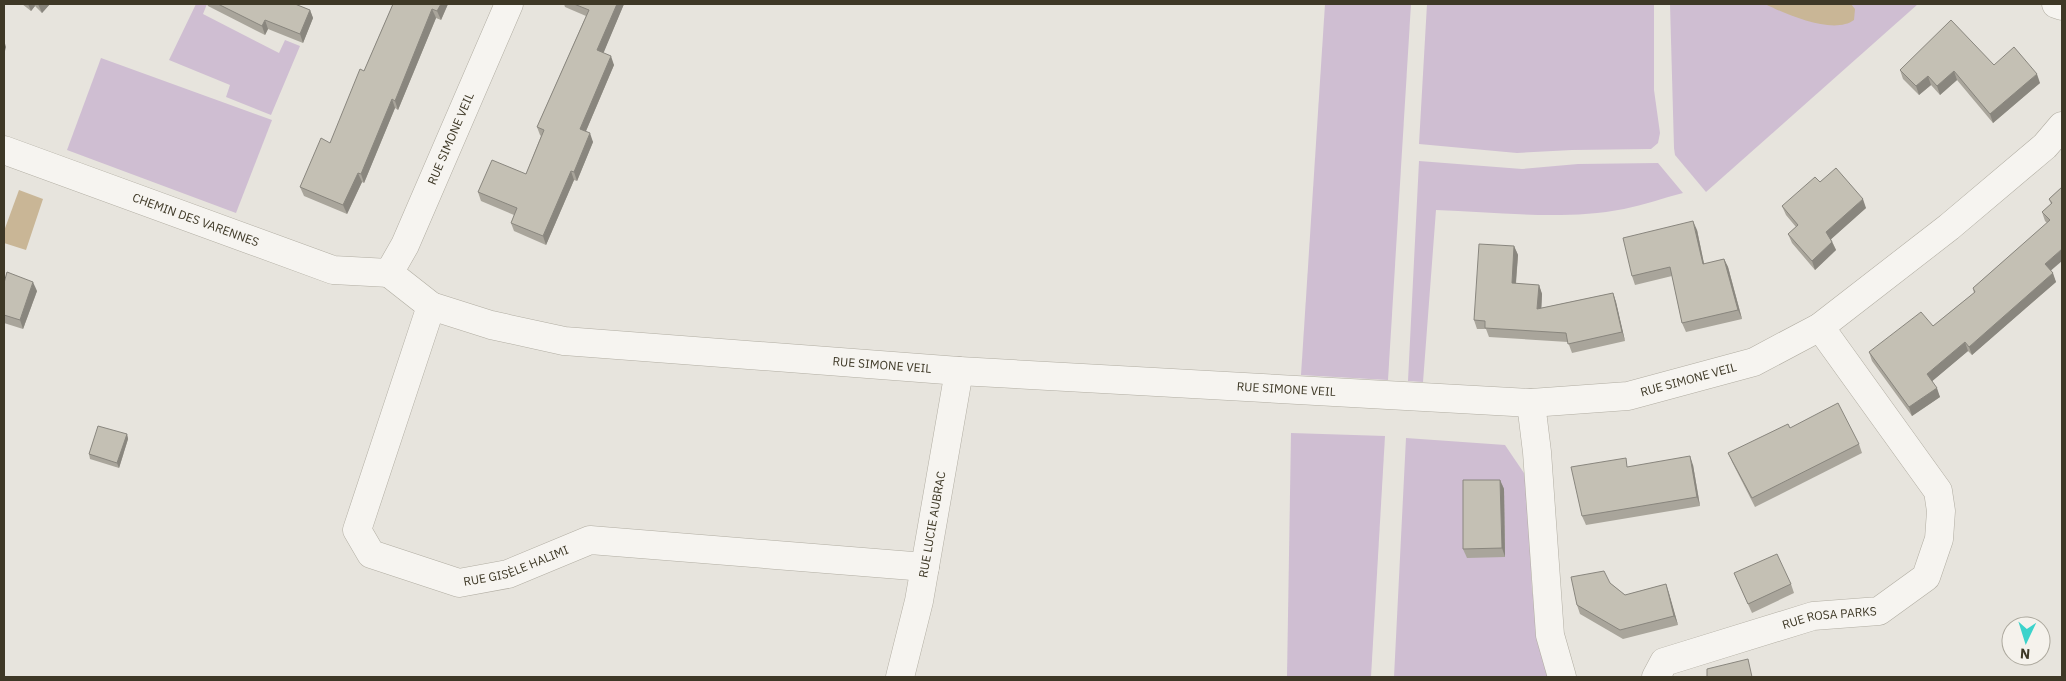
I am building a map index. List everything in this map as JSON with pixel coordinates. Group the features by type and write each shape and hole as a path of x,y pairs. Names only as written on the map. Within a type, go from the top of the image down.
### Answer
{"street":[{"name":"RUE SIMONE VEIL","path":"389,273 405,245 509,4"},
{"path":"2056,4 2062,6"},
{"name":"RUE SIMONE VEIL","path":"430,306 491,325 564,341 959,370 1531,403 1628,396 1754,362 1820,327 1949,227 2045,146 2062,126"},
{"name":"CHEMIN DES VARENNES","path":"4,150 332,270 389,273"},
{"path":"389,273 430,306"},
{"name":"RUE GISÈLE HALIMI","path":"430,306 356,530 371,554 459,583 508,574 590,540 925,567"},
{"name":"RUE ROSA PARKS","path":"1656,677 1664,662 1813,616 1879,611 1926,577 1939,539 1941,511 1938,491 1820,327"},
{"name":"RUE LUCIE AUBRAC","path":"900,677 925,567 959,370"},
{"path":"1531,403 1537,452 1550,635 1562,677"}],"shaded area":[{"path":"196,4 207,4 203,14 279,53 285,40 300,46 271,115 226,97 230,85 169,60"},
{"path":"1325,4 1411,4 1388,380 1301,375"},
{"path":"1427,4 1654,4 1654,90 1660,133 1658,143 1651,149 1517,153 1419,144"},
{"path":"1670,4 1918,4 1706,192 1675,155"},
{"path":"1765,4 1851,4 1855,9 1854,20 1845,24 1835,25 1810,22"},
{"path":"101,58 272,120 236,213 67,150"},
{"path":"1419,161 1522,169 1578,164 1658,163 1683,193 1639,206 1601,213 1530,215 1436,210 1423,382 1408,381"},
{"path":"19,190 43,199 26,250 4,243 4,231"},
{"path":"1291,433 1385,436 1371,677 1287,677"},
{"path":"1406,438 1505,445 1528,479 1532,590 1549,677 1394,677"}],"building":[{"path":"218,4 295,4 310,10 300,34 265,20 262,26"},
{"path":"393,4 441,4 437,11 432,9 395,101 392,99 361,174 358,173 343,205 300,187 321,138 330,143 360,69 364,71"},
{"path":"574,4 617,4 597,50 611,56 580,129 590,133 574,172 571,171 543,236 511,223 517,208 478,192 492,160 526,174 544,130 537,127 589,10"},
{"path":"1951,20 1994,65 2014,47 2037,74 1990,114 1954,71 1937,86 1928,76 1916,86 1900,70"},
{"path":"1836,168 1863,199 1826,232 1832,242 1812,261 1788,234 1798,225 1782,206 1815,177 1820,182"},
{"path":"2062,187 2062,249 2045,264 2053,273 1969,347 1965,342 1927,374 1937,388 1909,407 1869,352 1921,312 1933,326 1975,292 1973,288 2050,220 2042,212 2052,203 2049,199"},
{"path":"1693,221 1703,264 1724,259 1738,310 1682,323 1670,267 1632,276 1623,238"},
{"path":"1479,244 1514,246 1512,283 1539,285 1537,309 1613,293 1622,332 1568,344 1566,333 1485,328 1485,321 1474,320"},
{"path":"7,272 33,282 20,320 4,315 4,283"},
{"path":"1838,403 1859,444 1752,498 1728,453 1788,424 1790,428"},
{"path":"98,426 127,434 117,463 89,454"},
{"path":"1690,456 1697,497 1582,516 1571,467 1626,458 1627,467"},
{"path":"1463,480 1500,480 1502,548 1463,549"},
{"path":"1777,554 1791,584 1748,604 1734,573"},
{"path":"1604,571 1610,583 1625,595 1666,584 1674,616 1620,630 1577,605 1571,577"},
{"path":"1748,659 1752,677 1707,677 1707,669"}]}
